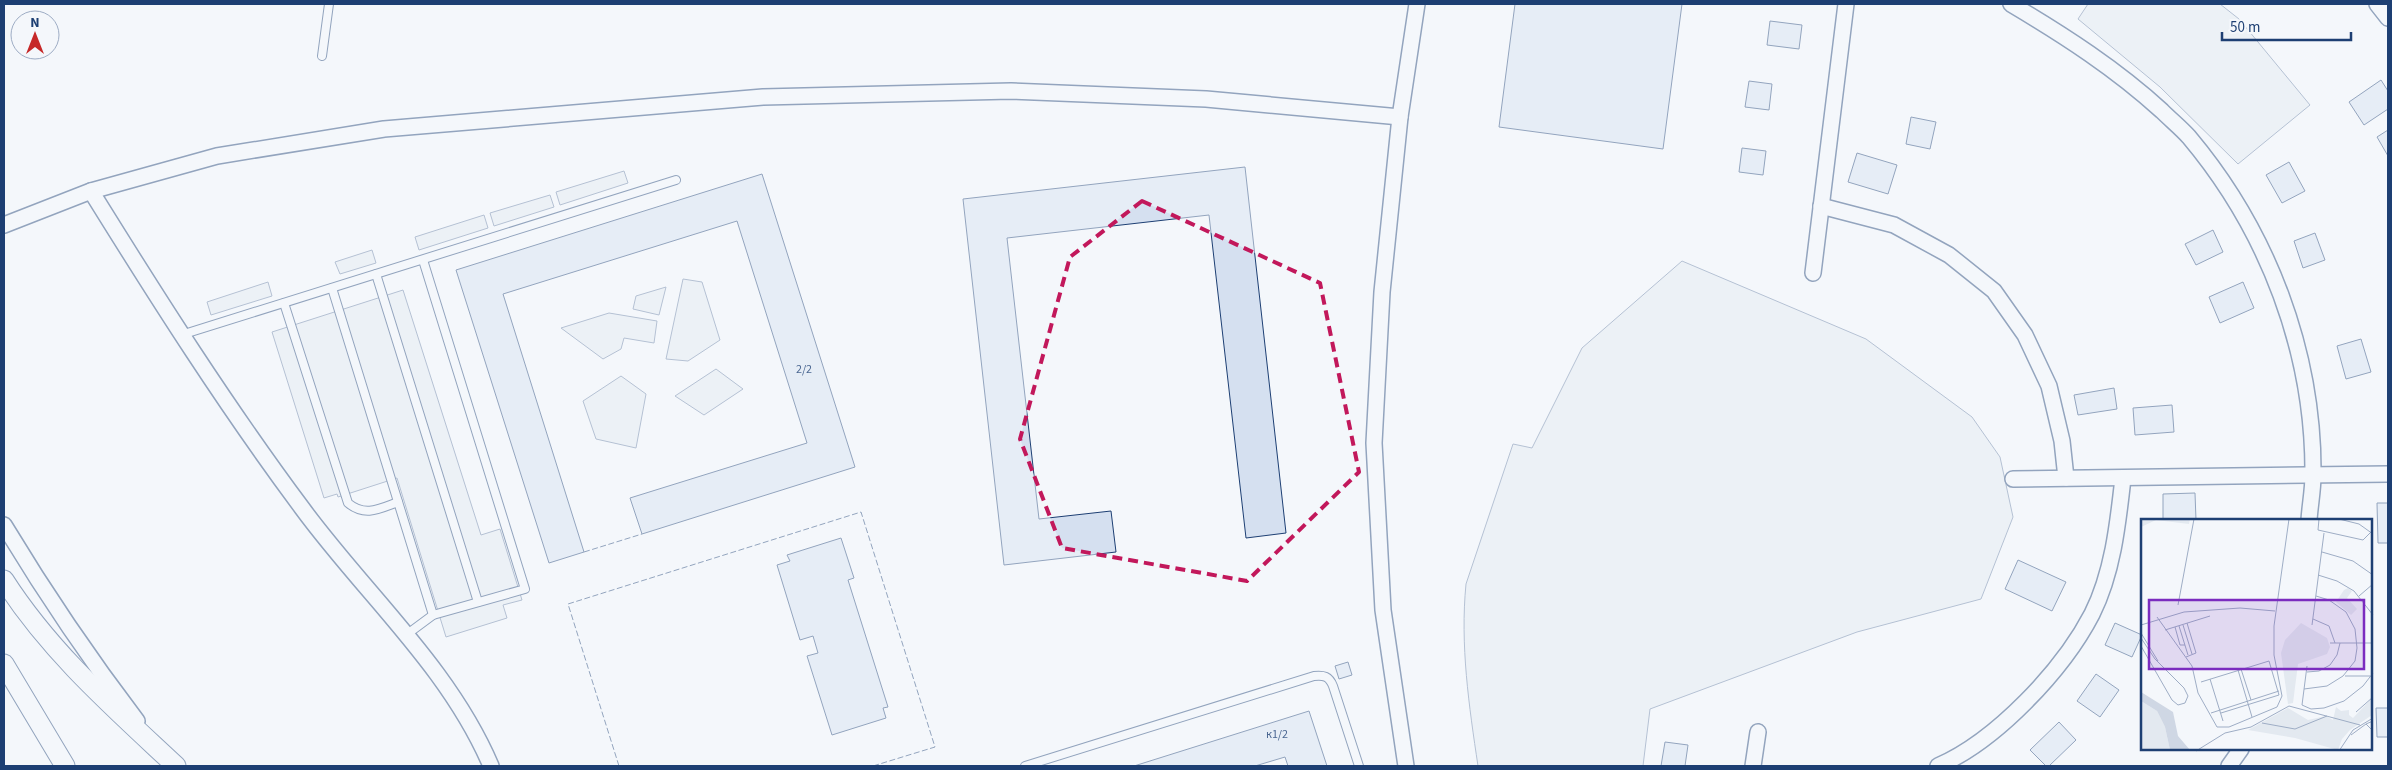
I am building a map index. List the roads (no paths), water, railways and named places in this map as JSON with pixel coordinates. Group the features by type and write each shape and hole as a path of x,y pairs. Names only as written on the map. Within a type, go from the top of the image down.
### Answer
{"street":[{"path":"1406,766 1384,610 1374,443 1382,292 1400,117 1417,4"},
{"path":"1813,273 1846,4"},
{"path":"2011,4 2074,42 2132,83 2188,136 2238,203 2267,258 2292,323 2307,396 2313,475 2309,519"},
{"path":"2377,4 2388,18"},
{"path":"4,225 91,191 217,156 384,129 763,97 1011,91 1206,98 1400,117"},
{"path":"91,191 181,335 303,510 406,635 456,700 479,738 491,766"},
{"path":"1821,206 1894,225 1949,255 1994,291 2025,335 2049,386 2062,441 2066,478"},
{"path":"2013,479 2388,474"},
{"path":"1938,766 1951,761 2004,723 2054,671 2092,614 2111,560 2123,478"},
{"path":"4,525 38,583 92,663 161,752"},
{"path":"4,580 25,613 60,655 176,766"},
{"path":"4,664 65,766"},
{"path":"1753,766 1758,732"},
{"path":"2229,766 2240,750"}],"lane":[{"path":"322,56 329,4"},
{"path":"181,335 676,180"},
{"path":"406,635 433,615 525,589 423,260"},
{"path":"376,274 478,602"},
{"path":"332,288 433,615"},
{"path":"284,303 348,503 356,510 368,513 398,502"},
{"path":"1026,766 1322,675 1330,678 1359,766"}]}
